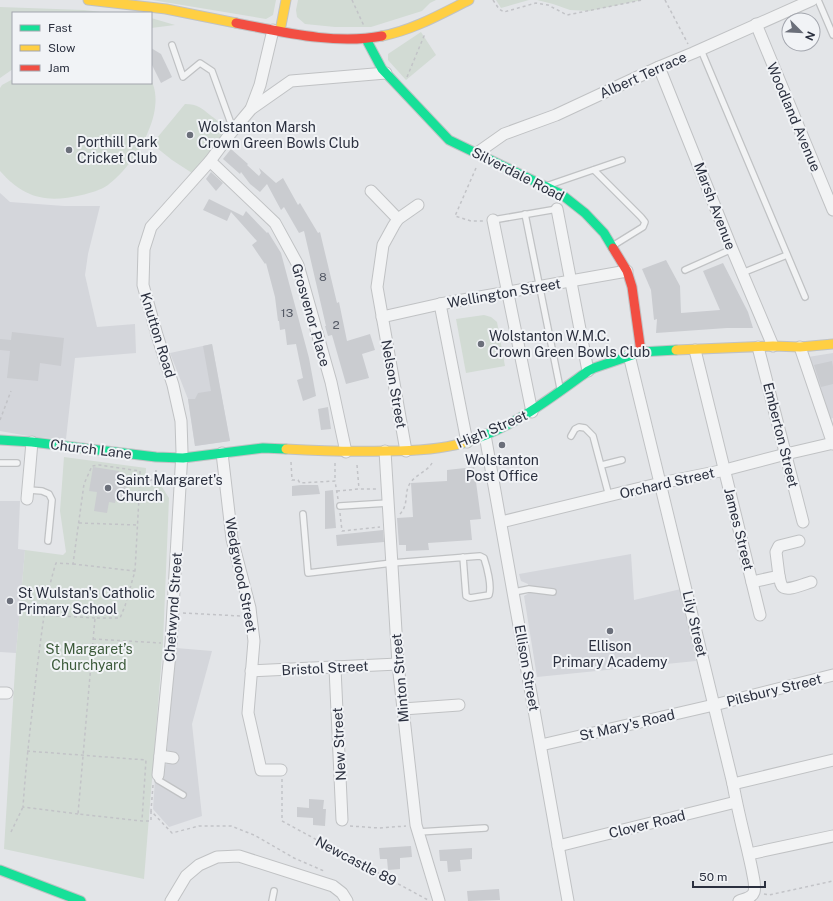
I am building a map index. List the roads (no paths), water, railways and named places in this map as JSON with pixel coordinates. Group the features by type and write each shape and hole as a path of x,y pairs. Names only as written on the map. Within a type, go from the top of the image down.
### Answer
{"main road":[{"path":"88,0 166,9 275,34 368,38 387,35 418,24 469,0"},
{"path":"275,34 286,0"},
{"name":"Silverdale Road","path":"368,38 382,69 449,140 561,194 586,213 604,233 627,271 632,287 641,352"},
{"name":"High Street","path":"182,458 262,448 346,452 406,451 446,448 467,442 502,428 532,412 588,371 629,355 641,352 833,344"},
{"name":"Church Lane","path":"0,440 32,442 156,457 182,458"},
{"path":"0,870 80,901"}],"street":[{"name":"Albert Terrace","path":"480,154 504,134 556,115 659,67 697,52 756,24 812,0"},
{"name":"Woodland Avenue","path":"756,24 833,210"},
{"path":"251,109 260,85 275,34"},
{"name":"Marsh Avenue","path":"659,67 732,249 773,346"},
{"path":"232,132 251,109 291,81 386,73"},
{"name":"Knutton Road","path":"182,458 181,421 173,385 143,285 144,249 152,227 210,161 232,132"},
{"name":"Grosvenor Place","path":"210,161 275,223 298,265 331,382 346,452"},
{"path":"371,191 398,219 418,205"},
{"path":"557,209 588,371"},
{"name":"Nelson Street","path":"398,219 383,245 377,286 406,451"},
{"path":"493,220 532,412"},
{"name":"Wellington Street","path":"382,317 440,304 627,271"},
{"path":"440,304 467,442"},
{"path":"800,346 833,443"},
{"name":"Emberton Street","path":"758,347 803,522"},
{"name":"James Street","path":"695,350 760,615"},
{"name":"Lily Street","path":"629,355 734,784 736,802 749,854 754,885 753,893 748,898 738,901"},
{"name":"Ellison Street","path":"485,435 568,901"},
{"path":"28,494 32,442"},
{"name":"Orchard Street","path":"501,522 661,483 725,470 833,443"},
{"name":"Minton Street","path":"385,451 398,664 417,829 439,901"},
{"name":"Wedgwood Street","path":"222,453 232,539 250,608 254,641 248,713 260,770 282,770"},
{"name":"Chetwynd Street","path":"158,775 171,643 182,458"},
{"path":"799,541 779,546 776,552 781,585 784,588 788,588 811,582"},
{"path":"752,582 779,576"},
{"name":"Bristol Street","path":"252,671 398,664"},
{"name":"New Street","path":"335,668 342,820"},
{"name":"Pilsbury Street","path":"714,705 833,675"},
{"path":"403,709 459,705"},
{"name":"St Mary's Road","path":"541,745 714,705"},
{"path":"160,756 173,758"},
{"path":"734,784 833,760"},
{"name":"Clover Road","path":"558,846 736,802"},
{"path":"749,854 833,836"},
{"path":"171,901 186,876 199,865 217,857 238,856 333,886 342,893 347,901"}],"lane":[{"path":"818,0 833,35"},
{"path":"172,45 183,78 200,63 212,71 232,132"},
{"path":"697,52 805,296"},
{"path":"545,186 622,160"},
{"path":"594,170 645,222 643,227 612,246"},
{"path":"493,220 557,209"},
{"path":"525,214 560,391"},
{"path":"686,270 732,249"},
{"path":"742,273 787,255"},
{"path":"571,436 575,428 585,428 590,431 602,465 609,496"},
{"path":"602,465 622,460"},
{"path":"0,463 17,463"},
{"path":"28,494 42,491 48,494 52,500 48,541"},
{"path":"340,507 388,503"},
{"path":"303,514 308,573 392,562 463,557 480,556 484,558 490,590 489,595 470,598 466,596 463,557"},
{"path":"514,592 529,590 553,592"},
{"path":"158,775 158,780 183,795"},
{"path":"417,829 485,828"},
{"path":"272,901 274,891"}],"place":[{"name":"Wolstanton Marsh Crown Green Bowls Club","path":"190,135"},
{"name":"Porthill Park Cricket Club","path":"69,150"},
{"name":"Wolstanton W.M.C. Crown Green Bowls Club","path":"481,344"},
{"name":"Wolstanton Post Office","path":"502,445"},
{"name":"Saint Margaret's Church","path":"108,488"},
{"name":"St Wulstan's Catholic Primary School","path":"10,601"},
{"name":"Ellison Primary Academy","path":"610,631"}],"park label":[{"name":"St Margaret’s Churchyard","path":"89,658"}]}
